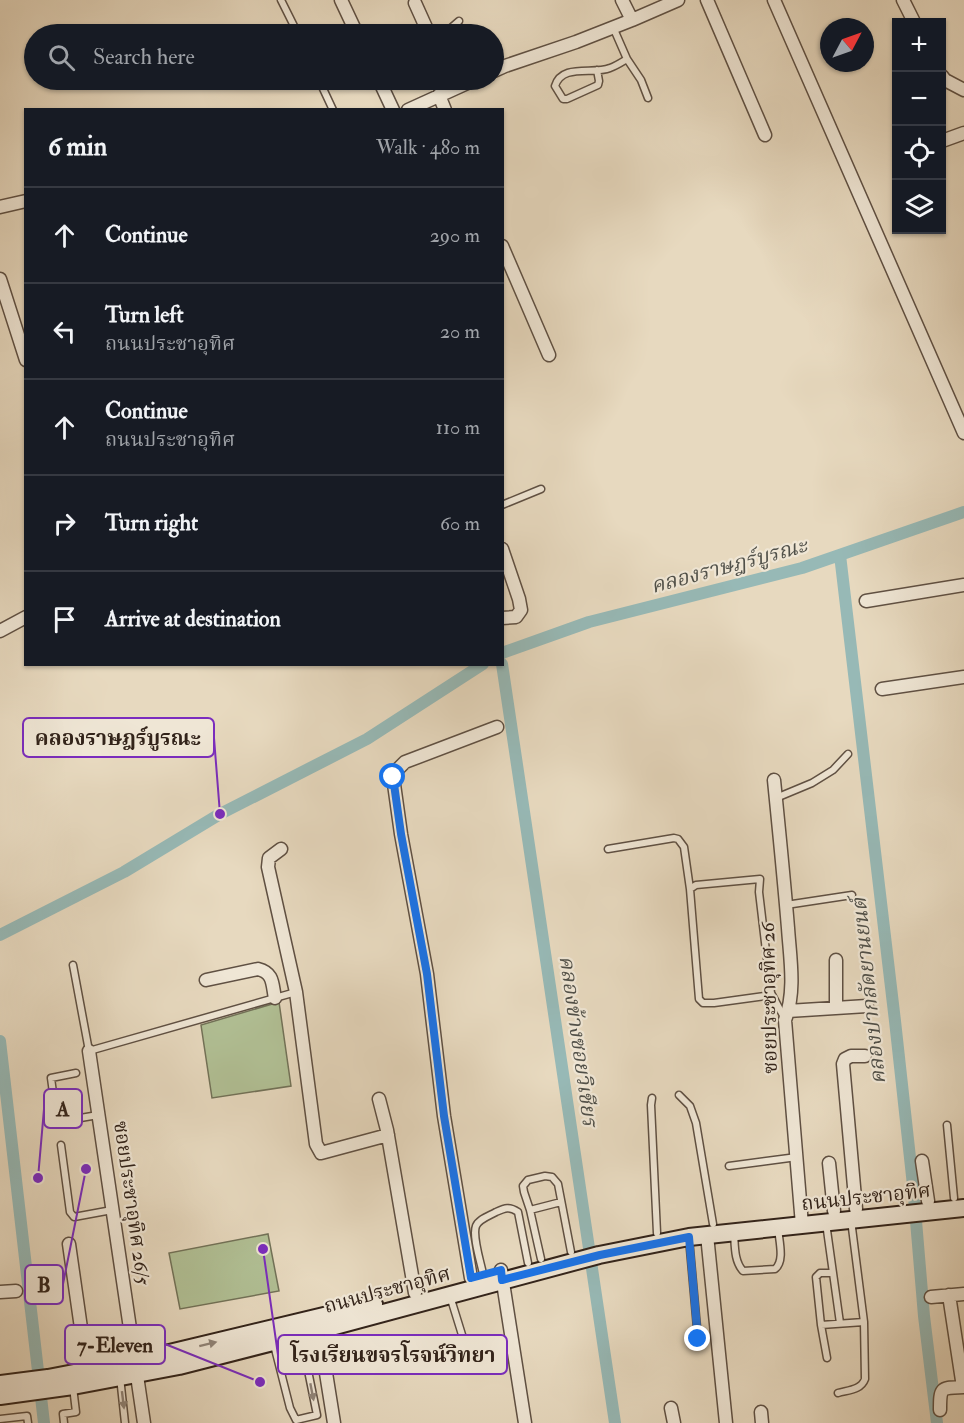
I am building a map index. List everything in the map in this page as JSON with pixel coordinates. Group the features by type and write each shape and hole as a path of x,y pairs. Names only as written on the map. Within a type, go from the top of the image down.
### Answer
{"main road":[{"name":"ถนนประชาอุทิศ","path":"0,1396 87,1370 179,1366 301,1335 318,1324 415,1293 477,1276 502,1275 657,1233 854,1215 961,1201"},
{"name":"ถนนประชาอุทิศ","path":"0,1384 73,1386 120,1377 136,1368 450,1295 535,1261 689,1237 710,1229 734,1231 778,1227 802,1220"}],"street":[{"path":"341,0 352,24"},
{"path":"622,0 632,20"},
{"path":"504,66 576,42 677,0"},
{"path":"707,0 765,135"},
{"path":"774,0 964,433"},
{"path":"903,0 912,18"},
{"path":"415,3 424,24"},
{"path":"946,81 964,90"},
{"path":"384,90 392,108"},
{"path":"421,107 444,90"},
{"path":"439,95 444,108"},
{"path":"946,140 964,133"},
{"path":"0,207 24,201"},
{"path":"504,251 549,356"},
{"path":"0,279 24,354"},
{"path":"504,555 521,610 516,616 504,618"},
{"path":"866,601 964,585"},
{"path":"0,631 24,618"},
{"path":"882,689 964,677"},
{"path":"477,1276 444,1116 427,974 401,834 393,777 405,762 497,728"},
{"name":"ซอยประชาอุทิศ 26","path":"774,780 792,977 792,994 787,1016 802,1220"},
{"path":"281,849 269,858 268,867 296,992 315,1144 321,1153 388,1135"},
{"path":"836,960 836,1008"},
{"path":"206,980 258,969 266,971 270,975 275,998"},
{"path":"787,1016 836,1008 867,1006"},
{"name":"ซอยประชาอุทิศ 26/5","path":"89,1051 144,1423"},
{"path":"854,1215 843,1064 845,1059 851,1056 865,1056"},
{"path":"380,1100 415,1293"},
{"path":"914,1207 922,1161"},
{"path":"829,1163 830,1217"},
{"path":"710,1229 726,1423"},
{"path":"69,1244 87,1370"},
{"path":"502,1275 525,1423"},
{"path":"0,1292 16,1291"},
{"path":"931,1297 964,1294"},
{"path":"940,1410 940,1394 943,1390 964,1387 949,1295"},
{"path":"318,1324 334,1423"},
{"path":"671,1408 674,1423"}],"lane":[{"path":"281,0 293,24"},
{"path":"456,24 459,21"},
{"path":"613,27 648,98"},
{"path":"597,70 599,81 597,85 567,99 563,99 555,86 557,80 569,73 611,68 627,59"},
{"path":"324,90 332,108"},
{"path":"504,504 541,489"},
{"path":"776,798 812,783 833,770 848,754"},
{"path":"608,849 678,839 684,847 690,889 699,999 703,1003 714,1003 772,995"},
{"path":"690,889 705,883 760,879 759,892 772,995 787,1016"},
{"path":"786,905 852,896"},
{"path":"73,965 89,1051 296,992"},
{"path":"76,1073 51,1078 57,1122 99,1115"},
{"path":"679,1095 690,1106 696,1123 710,1229"},
{"path":"652,1098 657,1233"},
{"path":"947,1125 961,1201"},
{"path":"61,1145 69,1212 74,1217 113,1210"},
{"path":"729,1166 797,1157"},
{"path":"535,1261 530,1210 524,1186 528,1180 545,1176 552,1177 558,1184 561,1202 587,1252"},
{"path":"530,1210 561,1202"},
{"path":"477,1276 476,1226 482,1219 506,1207 518,1212 535,1261"},
{"path":"838,1393 860,1387 865,1378 864,1322 854,1215"},
{"path":"830,1217 832,1273 840,1323"},
{"path":"734,1231 737,1261 743,1271 775,1269 781,1261 778,1227"},
{"path":"689,1237 698,1339"},
{"path":"827,1358 816,1277 820,1273 832,1273"},
{"path":"427,1357 457,1349 462,1345 464,1338 450,1295"},
{"path":"821,1325 864,1322"},
{"path":"273,1342 290,1408 296,1420 317,1415 301,1335"},
{"path":"120,1377 125,1423"},
{"path":"64,1423 63,1414 76,1412 73,1386"},
{"path":"0,1419 27,1416 28,1423"}],"green space":[{"path":"279,1002 291,1086 212,1098 201,1025"},
{"path":"268,1234 279,1291 180,1309 169,1253"}],"waterway":[{"name":"คลองราษฎร์บูรณะ","path":"504,652 589,622 802,568 964,512"},
{"name":"คลองปากลัดยานยนต์","path":"840,555 895,1021 913,1185 924,1316 937,1423"},
{"name":"คลองราษฎร์บูรณะ","path":"0,935 124,872 220,814 367,739 480,666"},
{"name":"คลองข้างซอยวิเชียร","path":"502,666 615,1423"},
{"path":"0,1041 44,1423"}],"place":[{"name":"คลองราษฎร์บูรณะ","path":"220,814"},
{"name":"B","path":"86,1169"},
{"name":"A","path":"38,1178"},
{"name":"โรงเรียนขจรโรจน์วิทยา","path":"263,1249"},
{"name":"7-Eleven","path":"260,1382"}],"route":[{"path":"393,777 401,834 427,974 444,1116 471,1278 501,1270 502,1280 600,1255 689,1237 698,1339"}]}
